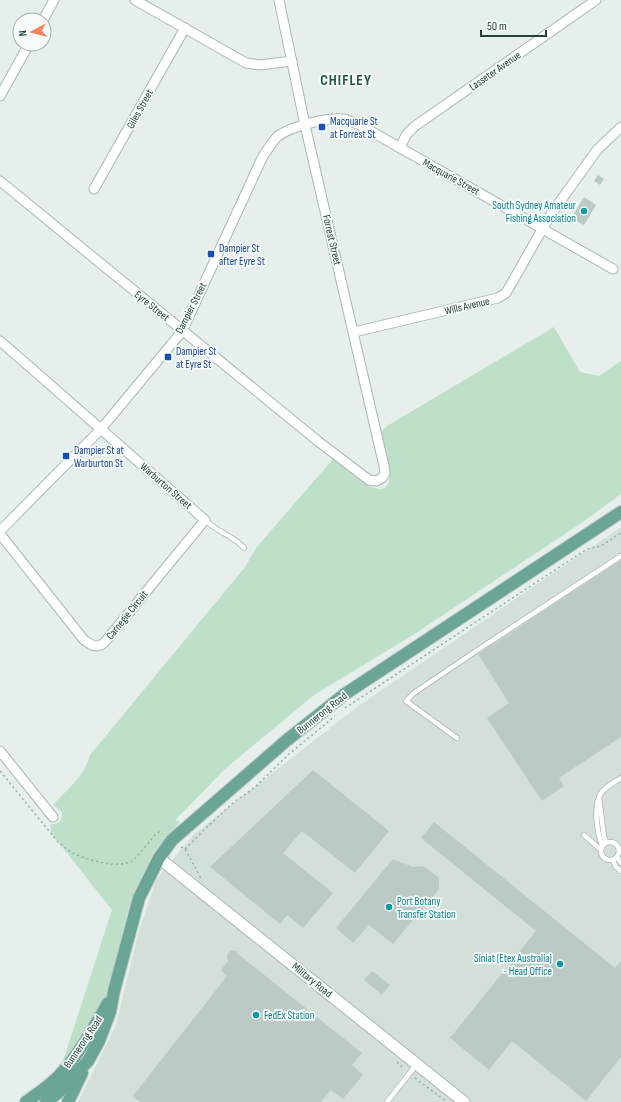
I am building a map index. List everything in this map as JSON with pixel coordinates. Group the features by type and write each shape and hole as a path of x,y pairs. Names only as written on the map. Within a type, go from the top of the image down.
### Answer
{"main road":[{"name":"Bunnerong Road","path":"46,1102 59,1092 88,1061 106,1025 139,898 159,858 172,840 287,740 345,694 621,512"},
{"name":"Bunnerong Road","path":"26,1102 48,1086 70,1064 89,1037 114,992"},
{"path":"68,1102 88,1061"}],"street":[{"path":"47,12 54,0"},
{"path":"135,0 246,63 260,65 292,61"},
{"name":"Forrest Street","path":"279,0 305,125 384,466 385,473 382,478"},
{"name":"Lasseter Avenue","path":"400,148 406,135 415,126 596,0"},
{"name":"Giles Street","path":"94,189 185,28"},
{"path":"0,96 25,52"},
{"name":"Macquarie Street","path":"305,125 329,119 347,120 360,125 613,269"},
{"name":"Dampier Street","path":"0,531 102,429 181,330 270,144 284,132 305,125"},
{"name":"Wills Avenue","path":"354,332 498,298 506,292 551,214 597,150 621,127"},
{"name":"Eyre Street","path":"0,181 319,442 369,480 376,481 382,478"},
{"name":"Warburton Street","path":"0,341 205,520"},
{"name":"Carnegie Circuit","path":"0,534 84,640 93,646 99,647 104,643 205,520"},
{"path":"0,751 53,817"},
{"name":"Military Road","path":"159,858 464,1102"}],"lane":[{"name":"Warburton Street","path":"205,520 239,542 244,548"},
{"path":"457,738 406,701 414,693 472,653 621,556"},
{"path":"621,778 601,793 596,805 601,855 603,858 609,860 615,859 621,863"},
{"path":"599,798 606,842"},
{"path":"584,835 601,847"},
{"path":"601,847 606,842 618,843 619,850 615,859 616,867 621,871"},
{"path":"387,1102 417,1064"}],"path":[{"path":"344,709 588,549 601,546 621,533"},
{"path":"0,771 58,842 69,851 83,858 98,862 124,864 134,860 159,832 185,849 228,808 255,787 288,755 338,713"}],"shaded area":[{"path":"621,527 621,1102 78,1102 116,1025 139,931 156,880 193,835 357,707"}],"green space":[{"path":"554,327 580,372 599,376 621,361 621,494 580,524 413,635 314,695 226,768 175,820 180,822 154,852 136,888 127,913 118,954 103,1006 84,1037 63,1061 112,910 51,833 51,824 57,824 61,820 62,815 62,812 53,805 80,776 88,763 90,755 245,567 256,548 333,459 354,476 372,487 380,489 386,487 389,480 389,470 381,432 387,426"}],"building":[{"path":"598,175 604,179 600,185 594,181"},
{"name":"South Sydney Amateur Fishing Association","path":"584,197 596,205 584,225 571,218"},
{"path":"621,560 621,737 559,778 564,786 542,801 487,718 509,703 478,654"},
{"path":"313,770 389,831 355,873 302,831 283,853 333,893 303,928 287,915 280,924 210,867"},
{"name":"Siniat (Etex Australia) - Head Office","path":"434,822 615,968 621,961 621,1057 586,1101 512,1041 489,1070 450,1038 536,931 421,838"},
{"name":"Port Botany Transfer Station","path":"393,859 413,867 423,866 439,878 439,889 393,944 369,925 353,943 336,928"},
{"name":"FedEx Station","path":"232,950 236,951 362,1053 352,1065 363,1075 343,1099 331,1090 321,1102 140,1102 133,1096 227,976 221,970 228,961 228,953"},
{"path":"372,971 390,985 382,995 364,980"}],"place":[{"name":"Macquarie St at Forrest St","path":"322,127"},
{"name":"South Sydney Amateur Fishing Association","path":"584,211"},
{"name":"Dampier St after Eyre St","path":"211,254"},
{"name":"Dampier St at Eyre St","path":"168,357"},
{"name":"Dampier St at Warburton St","path":"66,456"},
{"name":"Port Botany Transfer Station","path":"389,907"},
{"name":"Siniat (Etex Australia) - Head Office","path":"560,964"},
{"name":"FedEx Station","path":"256,1015"}],"district":[{"name":"CHIFLEY","path":"346,80"}]}
